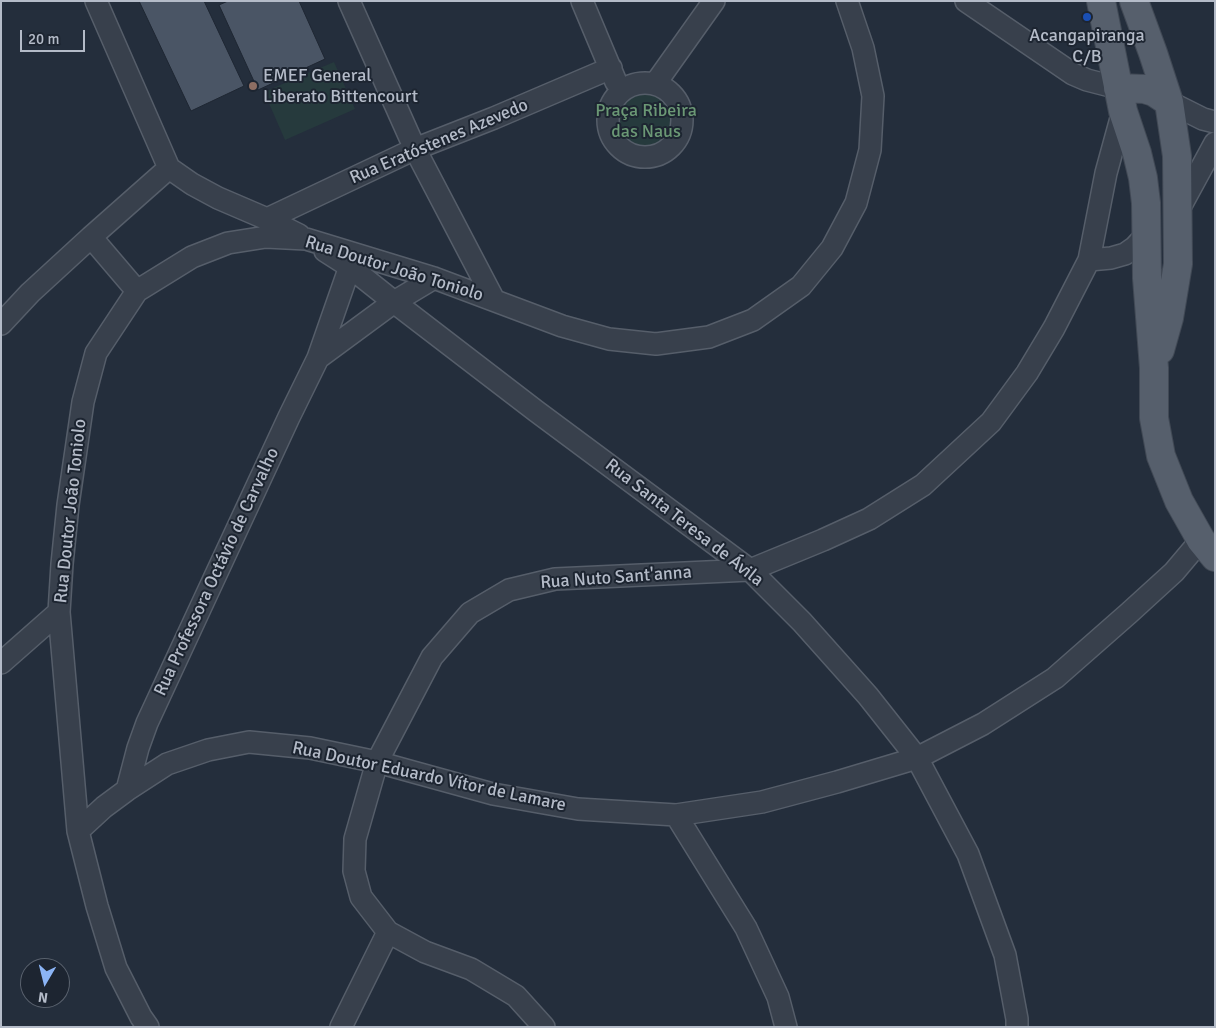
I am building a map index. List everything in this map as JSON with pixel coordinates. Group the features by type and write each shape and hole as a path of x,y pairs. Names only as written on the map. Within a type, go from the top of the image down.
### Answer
{"main road":[{"path":"1101,1 1120,100 1137,152 1143,178 1146,203 1147,278 1154,368 1154,418 1161,456 1179,501 1208,548"},
{"path":"1134,1 1169,102 1177,156 1178,264 1169,318 1154,368"},
{"path":"1120,100 1144,88 1169,102"},
{"path":"1147,234 1169,221 1178,211"}],"street":[{"path":"96,1 168,168 218,198 267,219 306,239"},
{"path":"349,1 415,149 494,300"},
{"path":"582,1 621,92"},
{"path":"655,84 714,1"},
{"name":"Rua Doutor João Toniolo","path":"148,1027 116,968 97,906 78,830 59,612 68,505 83,402 96,353 137,291 192,257 228,242 266,237 306,239 353,260 434,278 562,326 609,339 656,344 709,337 753,320 801,286 832,248 856,203 870,150 873,96 863,48 847,1"},
{"path":"966,1 1073,74 1087,80 1120,100"},
{"name":"Rua Eratóstenes Azevedo","path":"267,219 415,149 494,118 611,68"},
{"path":"643,83 655,84 667,90 676,99 682,111 683,124 679,137 671,148 660,155 647,158 634,156 622,150 613,140 608,128 608,114 612,102 621,92 631,86 643,83"},
{"name":"Rua Nuto Sant'anna","path":"544,1027 516,996 471,969 425,952 388,932 361,897 354,871 355,839 377,762 432,657 470,613 508,590 555,579 750,570 870,519 924,485 991,422 1027,373 1054,328 1089,260 1120,100"},
{"path":"1169,102 1203,119 1215,122"},
{"path":"1178,211 1215,144"},
{"path":"1,324 30,293 168,168"},
{"path":"1089,260 1111,258 1125,254 1135,247 1147,234"},
{"path":"91,237 137,291"},
{"name":"Rua Santa Teresa de Ávila","path":"353,260 394,302 536,411 750,570 802,622 868,696 917,758 968,854 1005,955 1017,1027"},
{"name":"Rua Professora Octávio de Carvalho","path":"127,790 147,723 284,426 318,358 353,260"},
{"name":"Rua Professora Octávio de Carvalho","path":"318,358 394,302 434,278"},
{"name":"Rua Doutor Eduardo Vítor de Lamare","path":"78,830 104,807 167,764 208,750 249,742 310,748 377,762 502,796 578,809 676,815 762,802 917,758 983,724 1055,678 1174,572 1208,548"},
{"path":"1,663 59,612"},
{"path":"676,815 746,928 778,996 786,1027"},
{"path":"341,1027 388,932"}],"green space":[{"path":"334,62 355,109 285,140 264,92"},
{"name":"Praça Ribeira das Naus","path":"646,94 657,96 666,102 672,111 674,122 672,133 666,142 657,148 646,150 635,148 626,142 620,133 618,122 620,111 626,102 635,96"}],"building":[{"name":"EMEF General Liberato Bittencourt","path":"139,1 204,1 244,86 191,111"},
{"path":"228,1 299,1 325,59 258,90 219,5"}],"place":[{"name":"Acangapiranga C/B","path":"1087,17"},
{"name":"EMEF General Liberato Bittencourt","path":"253,86"}]}
